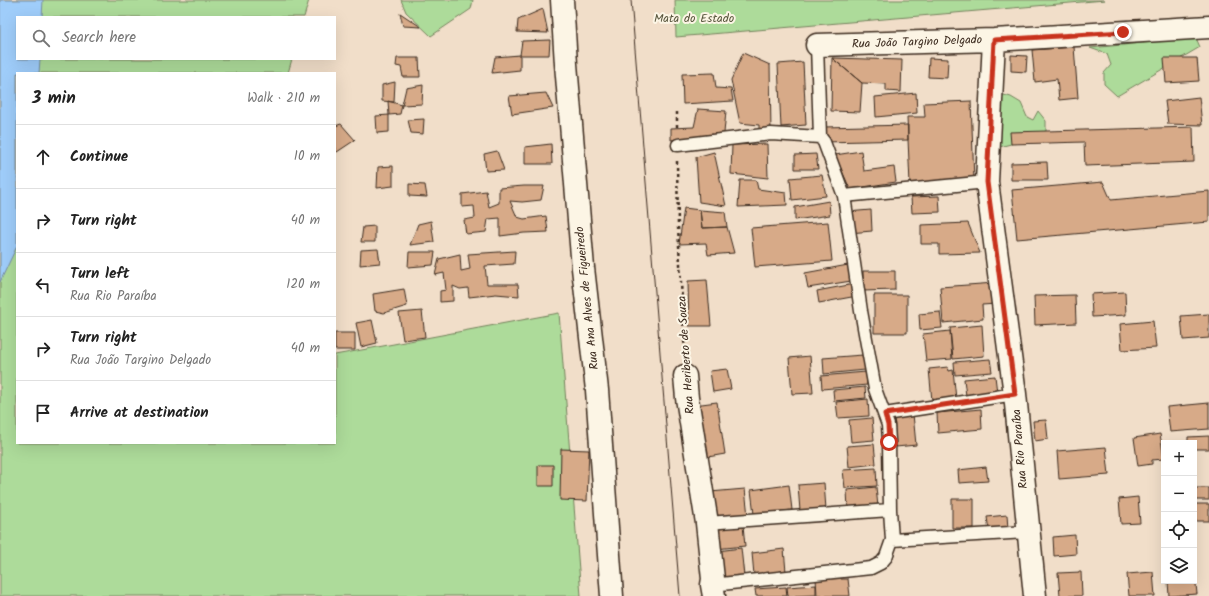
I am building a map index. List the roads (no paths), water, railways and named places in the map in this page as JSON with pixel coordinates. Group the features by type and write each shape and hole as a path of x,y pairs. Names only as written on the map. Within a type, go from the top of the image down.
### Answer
{"street":[{"name":"Rua Ana Alves de Figueiredo","path":"562,0 583,268 597,390 612,596"},
{"name":"Rua João Targino Delgado","path":"817,45 994,40 1209,27"},
{"name":"Rua Rio Paraíba","path":"994,40 987,182 1015,394 1035,596"},
{"name":"Rua Heriberto de Souza","path":"686,376 690,416 707,523 713,590"}],"lane":[{"path":"713,590 871,568 881,563 886,557 892,540 888,425 885,414 880,405 876,389 859,295 844,196 824,142 820,137 817,45"},
{"path":"678,145 771,134 820,137"},
{"path":"844,196 987,182"},
{"path":"885,414 1015,394"},
{"path":"707,523 890,510"},
{"path":"892,540 1028,532"}],"water":[{"path":"0,0 43,0 42,16 16,16 16,60 40,60 39,72 16,72 16,248 0,282"}],"tram line":[{"path":"631,0 680,596"}],"park label":[{"name":"Mata do Estado","path":"694,18"}]}
